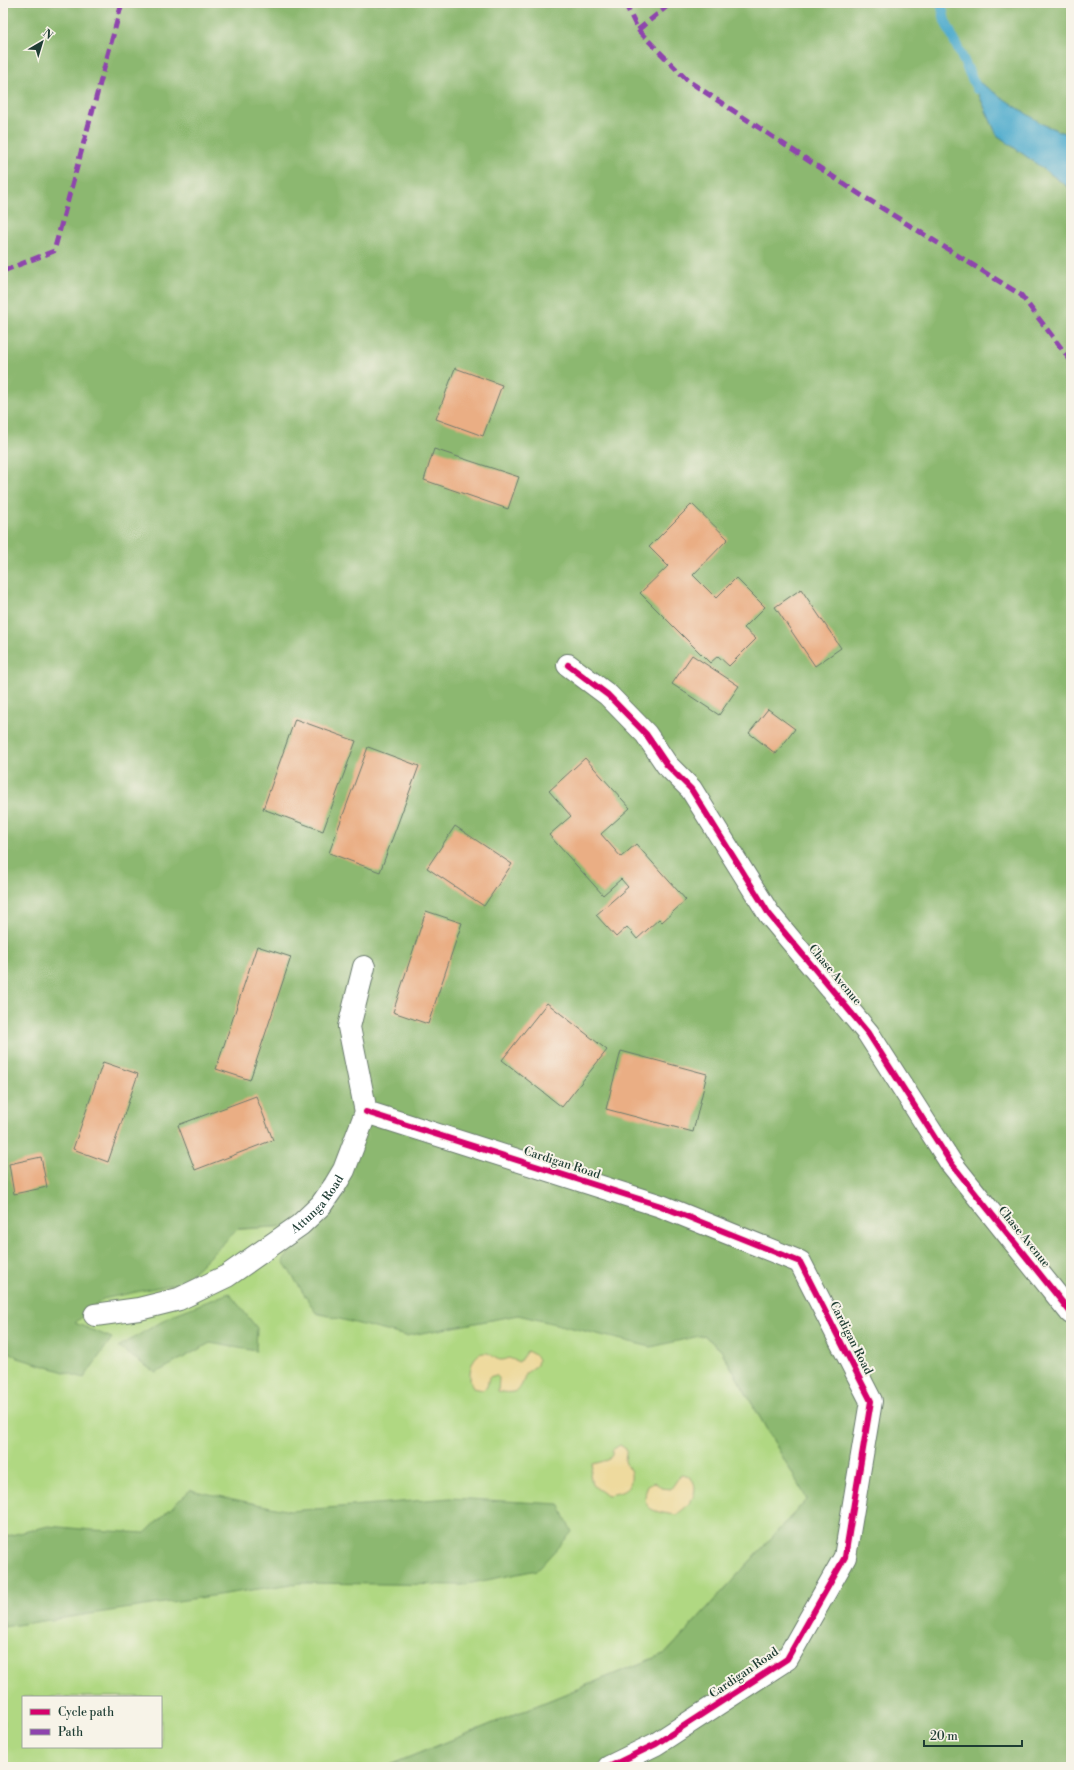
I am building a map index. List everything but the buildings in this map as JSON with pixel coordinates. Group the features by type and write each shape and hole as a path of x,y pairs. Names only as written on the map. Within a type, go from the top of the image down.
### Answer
{"street":[{"name":"Chase Avenue","path":"568,664 608,695 646,734 667,765 691,789 769,914 868,1033 951,1163 1071,1313"},
{"path":"364,967 349,1027 366,1112"},
{"name":"Attunga Road","path":"95,1315 139,1309 180,1299 227,1276 300,1225 321,1205 335,1185 350,1156 366,1112"},
{"name":"Cardigan Road","path":"366,1112 661,1206 800,1262 871,1401 845,1557 787,1659 656,1744 609,1767"}],"green space":[{"path":"3,3 1071,3 1071,136 1042,124 971,78 997,135 1071,189 1071,1767 385,1767 666,1653 807,1499 721,1350 704,1335 651,1347 518,1315 406,1336 316,1313 283,1261 311,1225 238,1229 183,1282 103,1299 75,1323 112,1338 84,1378 18,1358 3,1347"},
{"path":"3,1218 132,1237 300,1225 611,1255 721,1350 807,1499 666,1653 385,1767 3,1767"},
{"path":"229,1293 257,1328 256,1351 210,1343 156,1373 118,1347 175,1314"},
{"path":"190,1490 290,1511 450,1498 559,1504 572,1532 537,1570 462,1585 299,1583 3,1627 3,1537 48,1526 145,1533"}],"sand":[{"path":"527,1351 538,1359 537,1365 525,1374 520,1388 513,1392 498,1391 499,1378 496,1375 489,1377 487,1387 483,1390 473,1388 470,1373 475,1358 479,1355 487,1353 500,1360 509,1358 519,1362"},
{"path":"620,1445 626,1449 625,1461 631,1473 630,1484 621,1492 607,1495 592,1485 590,1474 593,1464 608,1460 612,1455 612,1450"},
{"path":"681,1474 690,1477 693,1480 695,1488 691,1501 688,1505 676,1515 662,1513 651,1509 645,1500 648,1485 654,1482 662,1488 671,1489"}],"water":[{"path":"971,77 1042,124 1071,136 1071,189 997,135"}],"waterway":[{"path":"941,3 945,21 977,89"}],"marked path":[{"path":"3,271 54,251 122,3"},
{"path":"625,3 638,30 687,80 853,190 1021,295 1071,361"},
{"path":"638,30 671,3"}],"cycle path":[{"path":"568,665 608,695 646,734 667,765 691,789 769,914 868,1033 951,1163 1071,1313"},
{"path":"366,1112 661,1206 800,1262 871,1401 845,1557 787,1659 656,1744 609,1767"}]}
